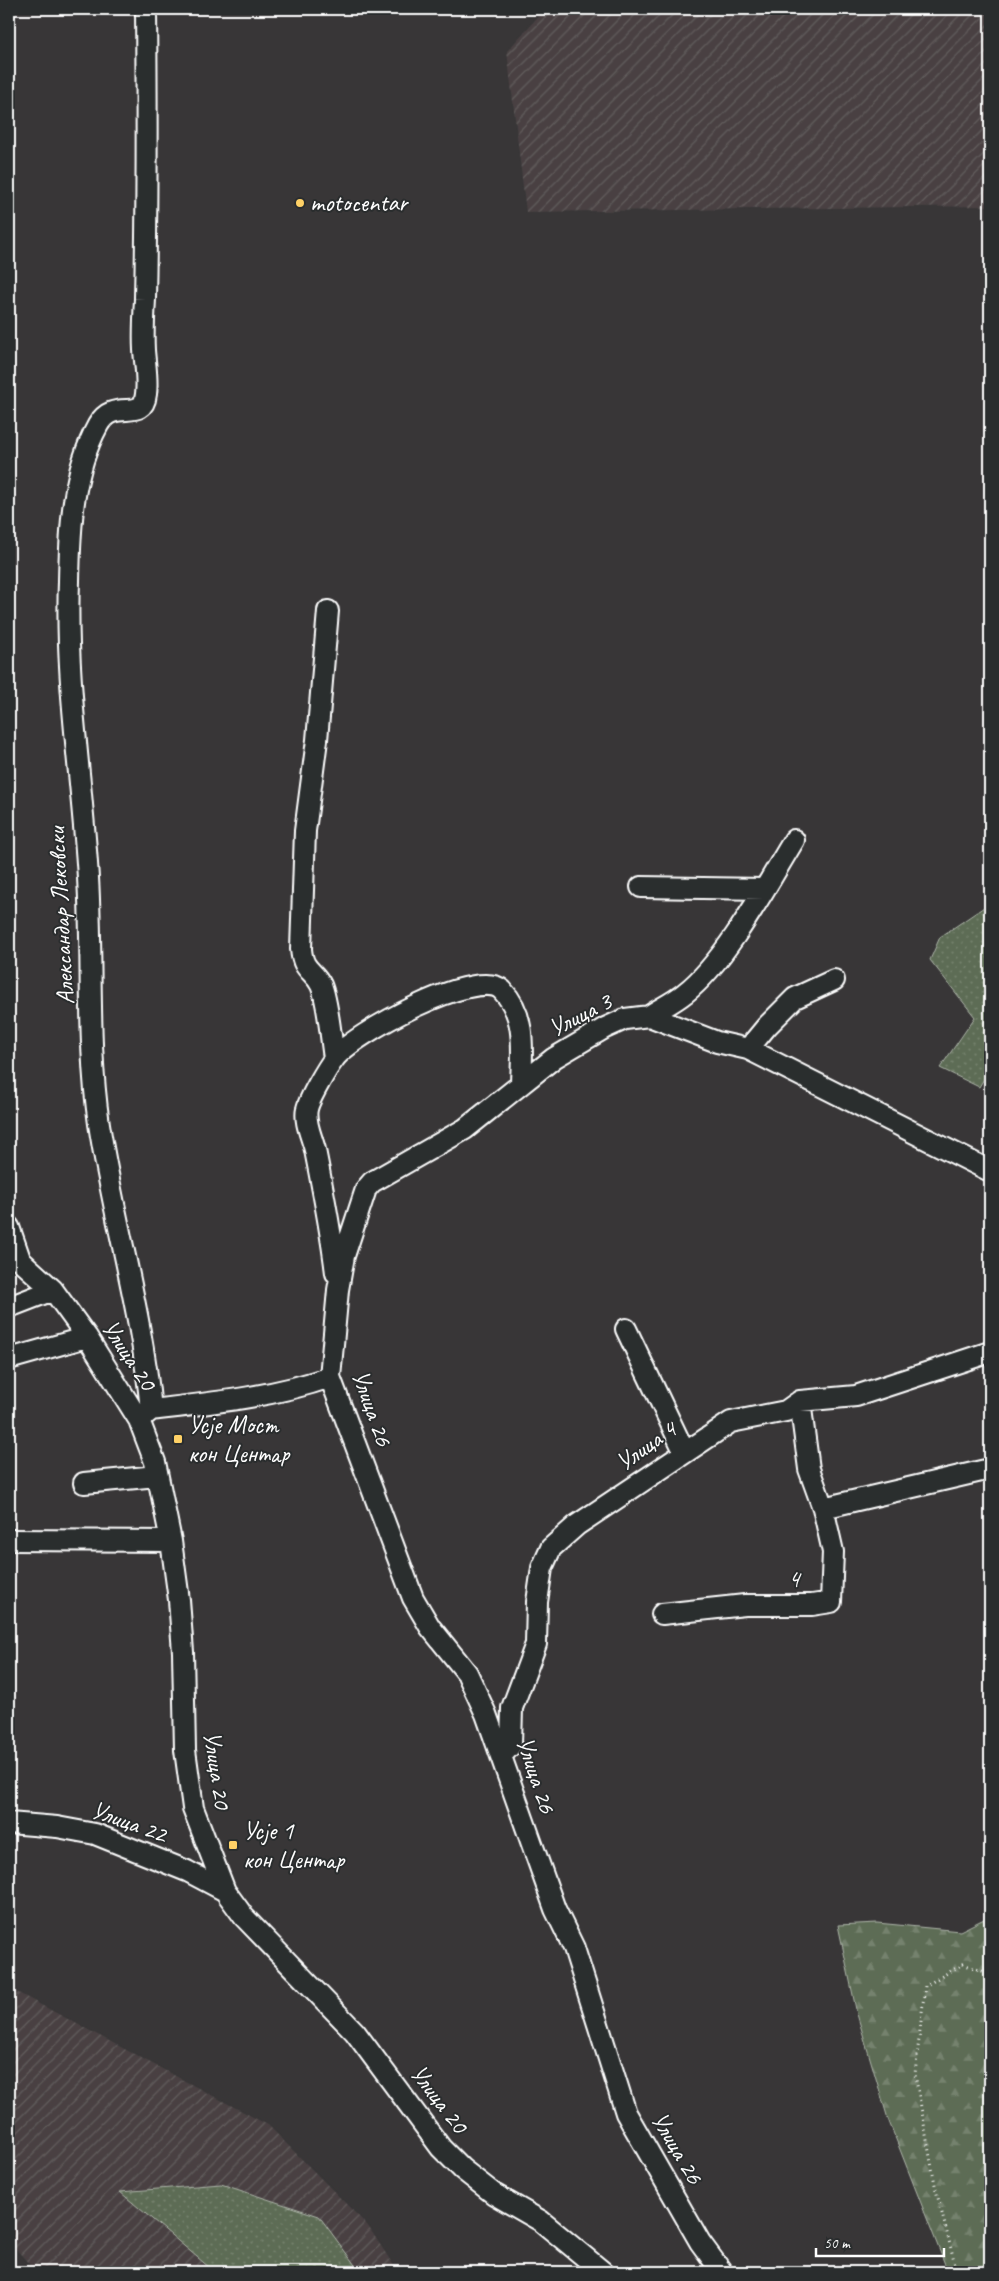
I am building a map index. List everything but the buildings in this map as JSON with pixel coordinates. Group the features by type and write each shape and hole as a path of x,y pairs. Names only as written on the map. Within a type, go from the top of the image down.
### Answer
{"street":[{"name":"Александар Лековски","path":"145,1415 147,1364 108,1176 95,1094 92,1026 92,934 70,676 68,583 77,479 96,428 104,415 112,410 134,410 142,406 146,397 144,348 147,193 146,9"},
{"path":"328,611 317,740 306,831 300,949 306,969 322,988 334,1058"},
{"path":"649,1016 685,993 707,971 764,889 794,840"},
{"path":"641,887 764,889"},
{"path":"748,1049 767,1026 795,998 834,980"},
{"path":"338,1290 323,1195 306,1116 309,1101 334,1058 386,1020 435,998 478,985 490,985 501,989 516,1010 522,1029 522,1083"},
{"name":"Улица 3","path":"338,1290 347,1248 366,1189 372,1182 380,1175 465,1128 554,1058 604,1028 625,1019 649,1016 717,1042 748,1049 990,1171"},
{"path":"9,1227 14,1255"},
{"name":"Улица 20","path":"14,1255 53,1290 145,1415 171,1541 182,1635 185,1750 193,1808 225,1891 244,1917 355,2032 441,2148 462,2169 494,2194 541,2221 603,2272"},
{"path":"9,1306 53,1290"},
{"name":"Улица 26","path":"338,1290 330,1377 413,1598 430,1627 467,1673 486,1714 502,1756 517,1806 555,1908 574,1948 626,2113 700,2242 722,2272"},
{"path":"626,1329 684,1451"},
{"path":"9,1359 87,1337"},
{"name":"Улица 4","path":"502,1756 511,1744 512,1708 536,1644 542,1568 551,1548 577,1525 652,1476 684,1451 730,1422 786,1411 800,1401 856,1396 990,1352"},
{"path":"145,1415 299,1388 330,1377"},
{"name":"4","path":"662,1614 745,1605 812,1605 831,1602 833,1552 823,1508 809,1469 800,1401"},
{"path":"823,1508 990,1469"},
{"path":"84,1483 158,1476"},
{"path":"9,1540 171,1541"},
{"name":"Улица 22","path":"9,1823 57,1827 95,1834 188,1871 225,1891"}],"path":[{"path":"957,2272 936,2190 915,2074 926,1986 962,1964 990,1974"}],"shaded area":[{"path":"545,9 990,9 990,206 526,212 507,51"},
{"path":"9,1988 268,2125 368,2226 398,2272 36,2272 9,2241"}],"green space":[{"path":"990,903 990,1069 979,1087 940,1068 975,1017 930,960 940,937"},
{"path":"990,1916 990,2272 948,2272 888,2119 857,2014 838,1925 877,1923 960,1931"},
{"path":"221,2184 319,2216 360,2272 212,2272 210,2268 120,2192"}],"place":[{"name":"motocentar","path":"300,203"},
{"name":"Усје Мост кон Центар","path":"178,1439"},
{"name":"Усје 1 кон Центар","path":"233,1845"}]}
